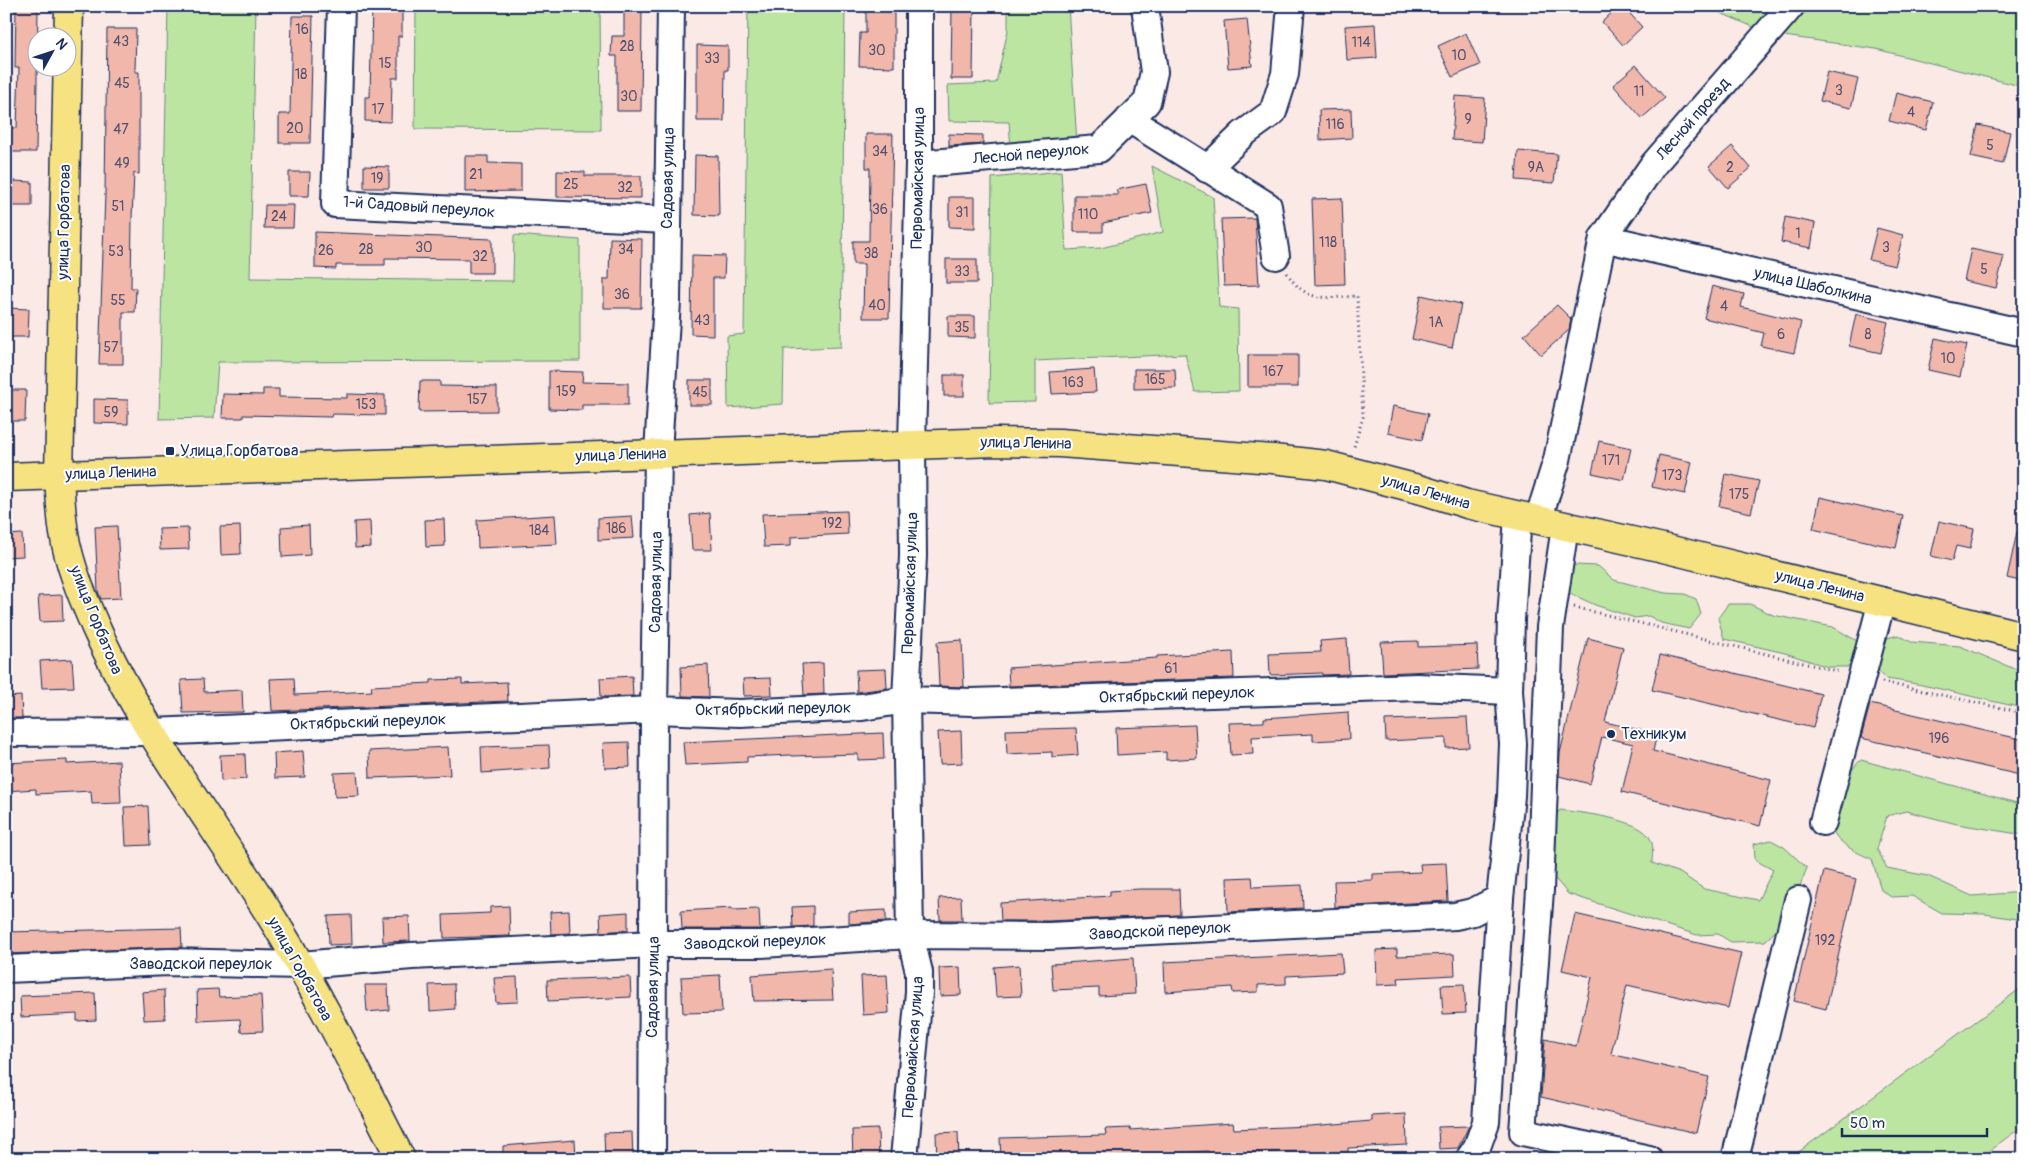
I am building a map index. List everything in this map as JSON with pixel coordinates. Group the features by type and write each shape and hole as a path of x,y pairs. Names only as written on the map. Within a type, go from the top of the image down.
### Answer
{"main road":[{"name":"улица Горбатова","path":"69,6 59,475 64,534 87,609 117,676 300,965 401,1159"},
{"name":"улица Ленина","path":"6,477 996,442 1060,443 1273,459 1326,465 1348,470 1467,504 1663,548 2024,636"}],"street":[{"name":"1-й Садовый переулок","path":"341,6 335,204 667,220"},
{"name":"Садовая улица","path":"652,1159 654,710 658,453 665,365 671,6"},
{"name":"Первомайская улица","path":"904,1159 919,992 919,972 910,936 906,700 913,556 912,444 919,164 920,6"},
{"name":"Лесной переулок","path":"919,164 1099,149 1148,102 1154,72 1145,6"},
{"path":"1207,169 1243,134 1273,112 1285,74 1291,6"},
{"name":"Лесной проезд","path":"1603,238 1653,165 1791,6"},
{"path":"1130,119 1268,206 1276,256"},
{"path":"1469,1159 1477,1148 1486,1122 1500,898 1511,796 1513,744 1509,691 1511,619 1528,518 1557,460 1603,238"},
{"name":"улица Шаболкина","path":"1603,238 2024,333"},
{"path":"1565,526 1550,627 1540,890 1523,1132 1649,1159"},
{"path":"1823,822 1882,601"},
{"name":"Октябрьский переулок","path":"6,733 152,732 654,710 740,713 862,707 906,700 982,702 1417,687 1509,691"},
{"name":"Заводской переулок","path":"6,969 169,962 300,965 412,956 654,944 761,944 910,936 1049,936 1455,916 1473,912 1500,898"},
{"path":"1735,1159 1798,900"}],"path":[{"path":"1276,256 1296,289 1321,299 1357,296 1363,418 1348,470"},
{"path":"1554,602 1861,678 2024,713"}],"green space":[{"path":"168,6 256,6 250,278 513,281 514,235 580,240 580,361 218,362 214,418 159,419"},
{"path":"416,6 600,6 601,130 415,129"},
{"path":"748,6 845,6 841,347 784,349 783,404 728,408 727,336 744,334"},
{"path":"1008,6 1068,6 1077,143 1011,150 1009,122 949,121 948,85 996,83 1008,30"},
{"path":"1704,6 2024,6 2024,87 1876,49 1770,34"},
{"path":"1152,166 1213,197 1219,307 1238,309 1239,391 1195,392 1185,354 1035,361 1035,402 989,403 992,178 1061,171 1066,250 1101,248 1163,232"},
{"path":"1574,565 1598,566 1614,580 1665,593 1685,594 1696,599 1701,614 1689,629 1661,623 1649,616 1635,618 1595,605 1563,590 1563,577"},
{"path":"1728,604 1750,604 1773,615 1833,627 1857,641 1862,650 1857,661 1849,667 1828,667 1785,653 1724,639 1718,618"},
{"path":"1899,635 1911,642 1960,646 2024,673 2024,708 1886,679 1877,669 1877,652 1887,638"},
{"path":"1861,760 2024,805 2024,835 1957,824 1906,811 1887,816 1877,849 1887,868 1928,876 1972,896 2023,892 2024,910 2016,919 1985,914 1942,913 1912,896 1891,897 1881,890 1872,859 1852,850 1835,835 1832,829 1831,818 1834,809 1855,766"},
{"path":"1560,810 1596,815 1636,826 1652,842 1652,863 1680,873 1704,889 1758,900 1773,870 1755,860 1754,844 1771,840 1784,847 1807,868 1786,921 1765,941 1731,942 1718,934 1697,935 1568,894 1552,875 1551,821"},
{"path":"2021,988 2024,992 2024,1125 1978,1159 1789,1159"}],"building":[{"path":"16,6 38,6 38,28 28,28 28,78 37,78 36,152 11,152 11,128 17,128 19,68 15,68"},
{"path":"372,6 402,6 402,36 398,36 398,78 392,78 391,122 365,121 365,97 370,97"},
{"path":"624,6 642,6 641,111 617,111 617,56 611,56 612,36 624,36"},
{"path":"866,6 894,6 894,67 859,66 860,33 866,33"},
{"path":"952,6 974,6 973,79 951,79"},
{"path":"1619,6 1623,6 1642,27 1623,45 1602,22"},
{"path":"292,16 313,16 310,143 279,143 279,114 290,114"},
{"path":"1247,19 1252,66 1228,68 1224,21"},
{"path":"1375,24 1377,58 1347,60 1345,26"},
{"path":"107,29 136,29 135,72 139,72 139,174 134,173 132,218 131,288 136,288 135,312 123,312 123,364 99,364 105,194"},
{"path":"1466,33 1480,65 1452,77 1438,46"},
{"path":"697,45 728,46 728,70 725,70 724,121 697,121"},
{"path":"1636,65 1665,98 1642,118 1613,85"},
{"path":"1827,72 1858,79 1851,108 1820,101"},
{"path":"1896,93 1933,102 1926,130 1889,121"},
{"path":"1455,96 1485,98 1482,142 1452,140"},
{"path":"1351,109 1352,138 1320,140 1319,110"},
{"path":"1978,125 2010,132 2003,164 1971,157"},
{"path":"866,134 893,134 889,318 863,318 864,264 853,264 853,241 869,241 870,168 866,168"},
{"path":"949,134 983,135 983,144 949,146"},
{"path":"1732,146 1751,168 1728,188 1709,166"},
{"path":"1518,151 1557,154 1554,183 1516,180"},
{"path":"695,155 718,156 719,216 694,215"},
{"path":"465,156 488,156 488,163 521,164 521,191 465,192"},
{"path":"364,166 389,167 389,188 364,188"},
{"path":"557,171 585,172 585,176 641,176 641,198 557,197"},
{"path":"289,172 310,172 309,196 289,196"},
{"path":"13,181 32,182 32,206 12,206"},
{"path":"1146,184 1152,213 1103,223 1103,232 1074,232 1074,195 1118,195 1116,190"},
{"path":"949,197 975,197 975,228 949,227"},
{"path":"1342,198 1345,284 1315,285 1312,199"},
{"path":"265,205 294,205 293,228 264,228"},
{"path":"1785,217 1815,223 1811,248 1781,242"},
{"path":"1255,218 1259,285 1224,286 1221,219"},
{"path":"1877,228 1903,235 1895,266 1869,260"},
{"path":"315,232 492,239 492,273 469,273 469,259 385,258 385,265 336,265 336,269 315,268"},
{"path":"610,238 642,239 641,308 604,308 604,279 609,279"},
{"path":"1971,249 2004,256 1996,288 1964,281"},
{"path":"692,255 725,256 724,278 713,278 713,335 691,334"},
{"path":"946,259 977,259 977,283 946,283"},
{"path":"1712,286 1744,294 1741,307 1801,322 1794,353 1761,346 1764,333 1704,318"},
{"path":"1421,295 1461,304 1452,348 1412,339"},
{"path":"1557,305 1571,319 1569,330 1541,355 1524,335"},
{"path":"6,308 29,309 28,337 6,337"},
{"path":"1856,314 1888,322 1881,353 1849,346"},
{"path":"948,316 975,316 975,338 948,337"},
{"path":"1935,338 1967,345 1960,377 1928,370"},
{"path":"1248,355 1298,355 1298,387 1248,387"},
{"path":"1094,369 1096,392 1052,394 1050,372"},
{"path":"1134,369 1175,369 1176,388 1134,389"},
{"path":"549,371 583,372 582,382 628,383 628,405 582,405 582,410 549,409"},
{"path":"944,375 964,375 964,396 944,396"},
{"path":"689,380 712,380 712,405 689,405"},
{"path":"420,381 440,381 440,386 497,387 497,411 419,412"},
{"path":"263,389 279,389 279,397 347,398 347,394 385,395 385,415 332,414 331,417 243,415 243,418 222,418 223,394 263,395"},
{"path":"6,390 26,390 25,421 6,421"},
{"path":"94,399 128,400 128,424 94,423"},
{"path":"1393,406 1428,414 1422,440 1388,433"},
{"path":"1599,441 1631,448 1624,480 1592,473"},
{"path":"1659,455 1692,462 1685,494 1652,487"},
{"path":"1726,474 1759,481 1751,513 1719,506"},
{"path":"1820,497 1903,516 1896,548 1813,529"},
{"path":"847,511 848,534 791,537 791,546 764,547 762,514"},
{"path":"710,513 712,550 692,550 690,515"},
{"path":"555,515 557,544 478,548 477,520"},
{"path":"632,516 634,538 598,540 598,518"},
{"path":"444,519 445,546 426,547 425,520"},
{"path":"370,521 371,547 355,548 354,522"},
{"path":"1939,521 1974,529 1970,549 1956,546 1952,561 1931,556"},
{"path":"309,525 310,555 282,557 281,527"},
{"path":"117,526 121,598 101,599 98,591 95,527"},
{"path":"240,526 241,554 221,555 220,527"},
{"path":"188,528 189,549 160,550 159,529"},
{"path":"2017,532 2024,533 2024,582 2007,578"},
{"path":"22,534 23,556 6,557 6,535"},
{"path":"62,595 63,621 40,622 38,596"},
{"name":"Техникум","path":"1588,638 1623,647 1605,722 1657,734 1653,751 1771,780 1760,826 1622,792 1633,744 1602,737 1590,784 1559,776 1560,753"},
{"path":"1347,639 1349,674 1270,675 1269,654 1321,652 1320,641"},
{"path":"962,640 964,687 939,686 937,642"},
{"path":"1418,641 1418,647 1477,645 1478,669 1383,673 1381,642"},
{"path":"1233,652 1234,678 1009,686 1008,668"},
{"path":"1660,655 1821,694 1813,728 1652,690"},
{"path":"72,659 74,687 42,688 40,661"},
{"path":"823,663 824,694 804,695 802,664"},
{"path":"708,665 709,697 682,696 681,667"},
{"path":"886,669 887,688 857,692 856,670"},
{"path":"632,676 633,696 601,697 600,678"},
{"path":"294,678 295,695 372,691 371,686 431,683 431,680 462,679 462,684 507,682 508,701 272,711 270,679"},
{"path":"771,678 772,695 744,696 743,679"},
{"path":"203,679 204,692 242,690 243,712 183,713 181,680"},
{"path":"21,696 22,718 6,718 6,697"},
{"path":"1870,704 2024,740 2024,776 1861,738"},
{"path":"1348,712 1349,739 1313,741 1313,734 1252,737 1253,754 1231,755 1229,723 1264,722 1264,718"},
{"path":"1467,717 1469,747 1446,748 1446,738 1386,741 1385,720"},
{"path":"1195,725 1197,758 1166,760 1166,752 1117,755 1116,728"},
{"path":"1076,728 1078,755 1052,757 1052,752 1007,754 1006,730"},
{"path":"961,731 962,763 940,764 938,732"},
{"path":"883,733 884,759 858,760 858,754 791,755 747,757 747,762 685,765 683,742"},
{"path":"629,742 630,767 605,768 603,743"},
{"path":"549,745 550,768 482,773 481,747"},
{"path":"448,747 450,775 370,778 369,751"},
{"path":"303,751 305,777 275,778 274,753"},
{"path":"245,754 246,779 221,781 220,755"},
{"path":"67,760 67,764 119,761 121,803 92,804 91,791 36,794 36,789 6,791 6,763"},
{"path":"357,772 359,796 335,797 334,773"},
{"path":"148,806 150,845 126,846 124,807"},
{"path":"1446,863 1448,901 1335,907 1334,881 1373,880 1373,874 1421,872 1420,864"},
{"path":"1824,871 1856,879 1826,1009 1794,1001"},
{"path":"1252,877 1253,887 1302,885 1303,908 1228,912 1227,878"},
{"path":"1179,889 1180,915 1049,921 1001,921 1000,903 1110,896 1110,891"},
{"path":"961,897 962,920 940,920 939,898"},
{"path":"509,906 510,936 444,938 443,915 490,913 490,907"},
{"path":"813,906 813,926 793,927 792,907"},
{"path":"732,908 732,910 759,909 760,929 682,929 681,911"},
{"path":"886,910 886,921 849,924 849,912"},
{"path":"569,911 570,933 551,934 550,912"},
{"path":"628,912 628,930 601,932 600,914"},
{"path":"1575,914 1741,953 1728,1008 1627,985 1611,1054 1709,1077 1696,1133 1541,1097 1545,1039 1576,1046 1592,977 1562,970"},
{"path":"351,915 352,944 329,945 328,916"},
{"path":"409,916 410,941 383,942 382,917"},
{"path":"181,928 182,947 6,954 6,932"},
{"path":"1397,949 1397,956 1454,954 1455,975 1398,978 1399,984 1377,985 1376,950"},
{"path":"1341,953 1343,973 1286,976 1286,984 1258,985 1258,992 1233,993 1232,987 1165,992 1164,962"},
{"path":"1133,958 1135,994 1099,996 1099,988 1053,990 1051,964"},
{"path":"1019,965 1021,996 996,997 994,967"},
{"path":"960,967 961,995 940,996 939,968"},
{"path":"831,969 833,1000 754,1001 752,975"},
{"path":"720,975 722,1012 683,1013 681,977"},
{"path":"887,975 889,1013 863,1015 861,976"},
{"path":"517,977 518,1002 496,1003 494,978"},
{"path":"630,977 631,997 548,1001 547,980"},
{"path":"454,984 455,1009 430,1011 429,985"},
{"path":"1464,984 1466,1013 1443,1014 1441,985"},
{"path":"365,985 388,985 389,1010 367,1012"},
{"path":"218,989 219,997 261,995 263,1031 241,1032 240,1019 198,1021 197,990"},
{"path":"164,990 165,1019 144,1020 142,992"},
{"path":"95,993 96,1020 77,1021 77,1014 21,1017 20,996"},
{"path":"1406,1114 1407,1145 1348,1148 1348,1152 1311,1153 1311,1151 1209,1154 1208,1151 1107,1157 1001,1159 1000,1138 1106,1135 1105,1129 1130,1128 1130,1130 1233,1123 1234,1129 1310,1126 1372,1121 1372,1116"},
{"path":"1469,1126 1458,1148 1439,1149 1438,1127"},
{"path":"878,1129 879,1159 853,1159 852,1130"},
{"path":"632,1132 633,1159 605,1159 604,1133"},
{"path":"958,1132 959,1159 937,1159 936,1133"},
{"path":"575,1140 576,1159 503,1159 503,1146"}],"place":[{"name":"Улица Горбатова","path":"170,451"},
{"name":"Техникум","path":"1611,734"}]}
